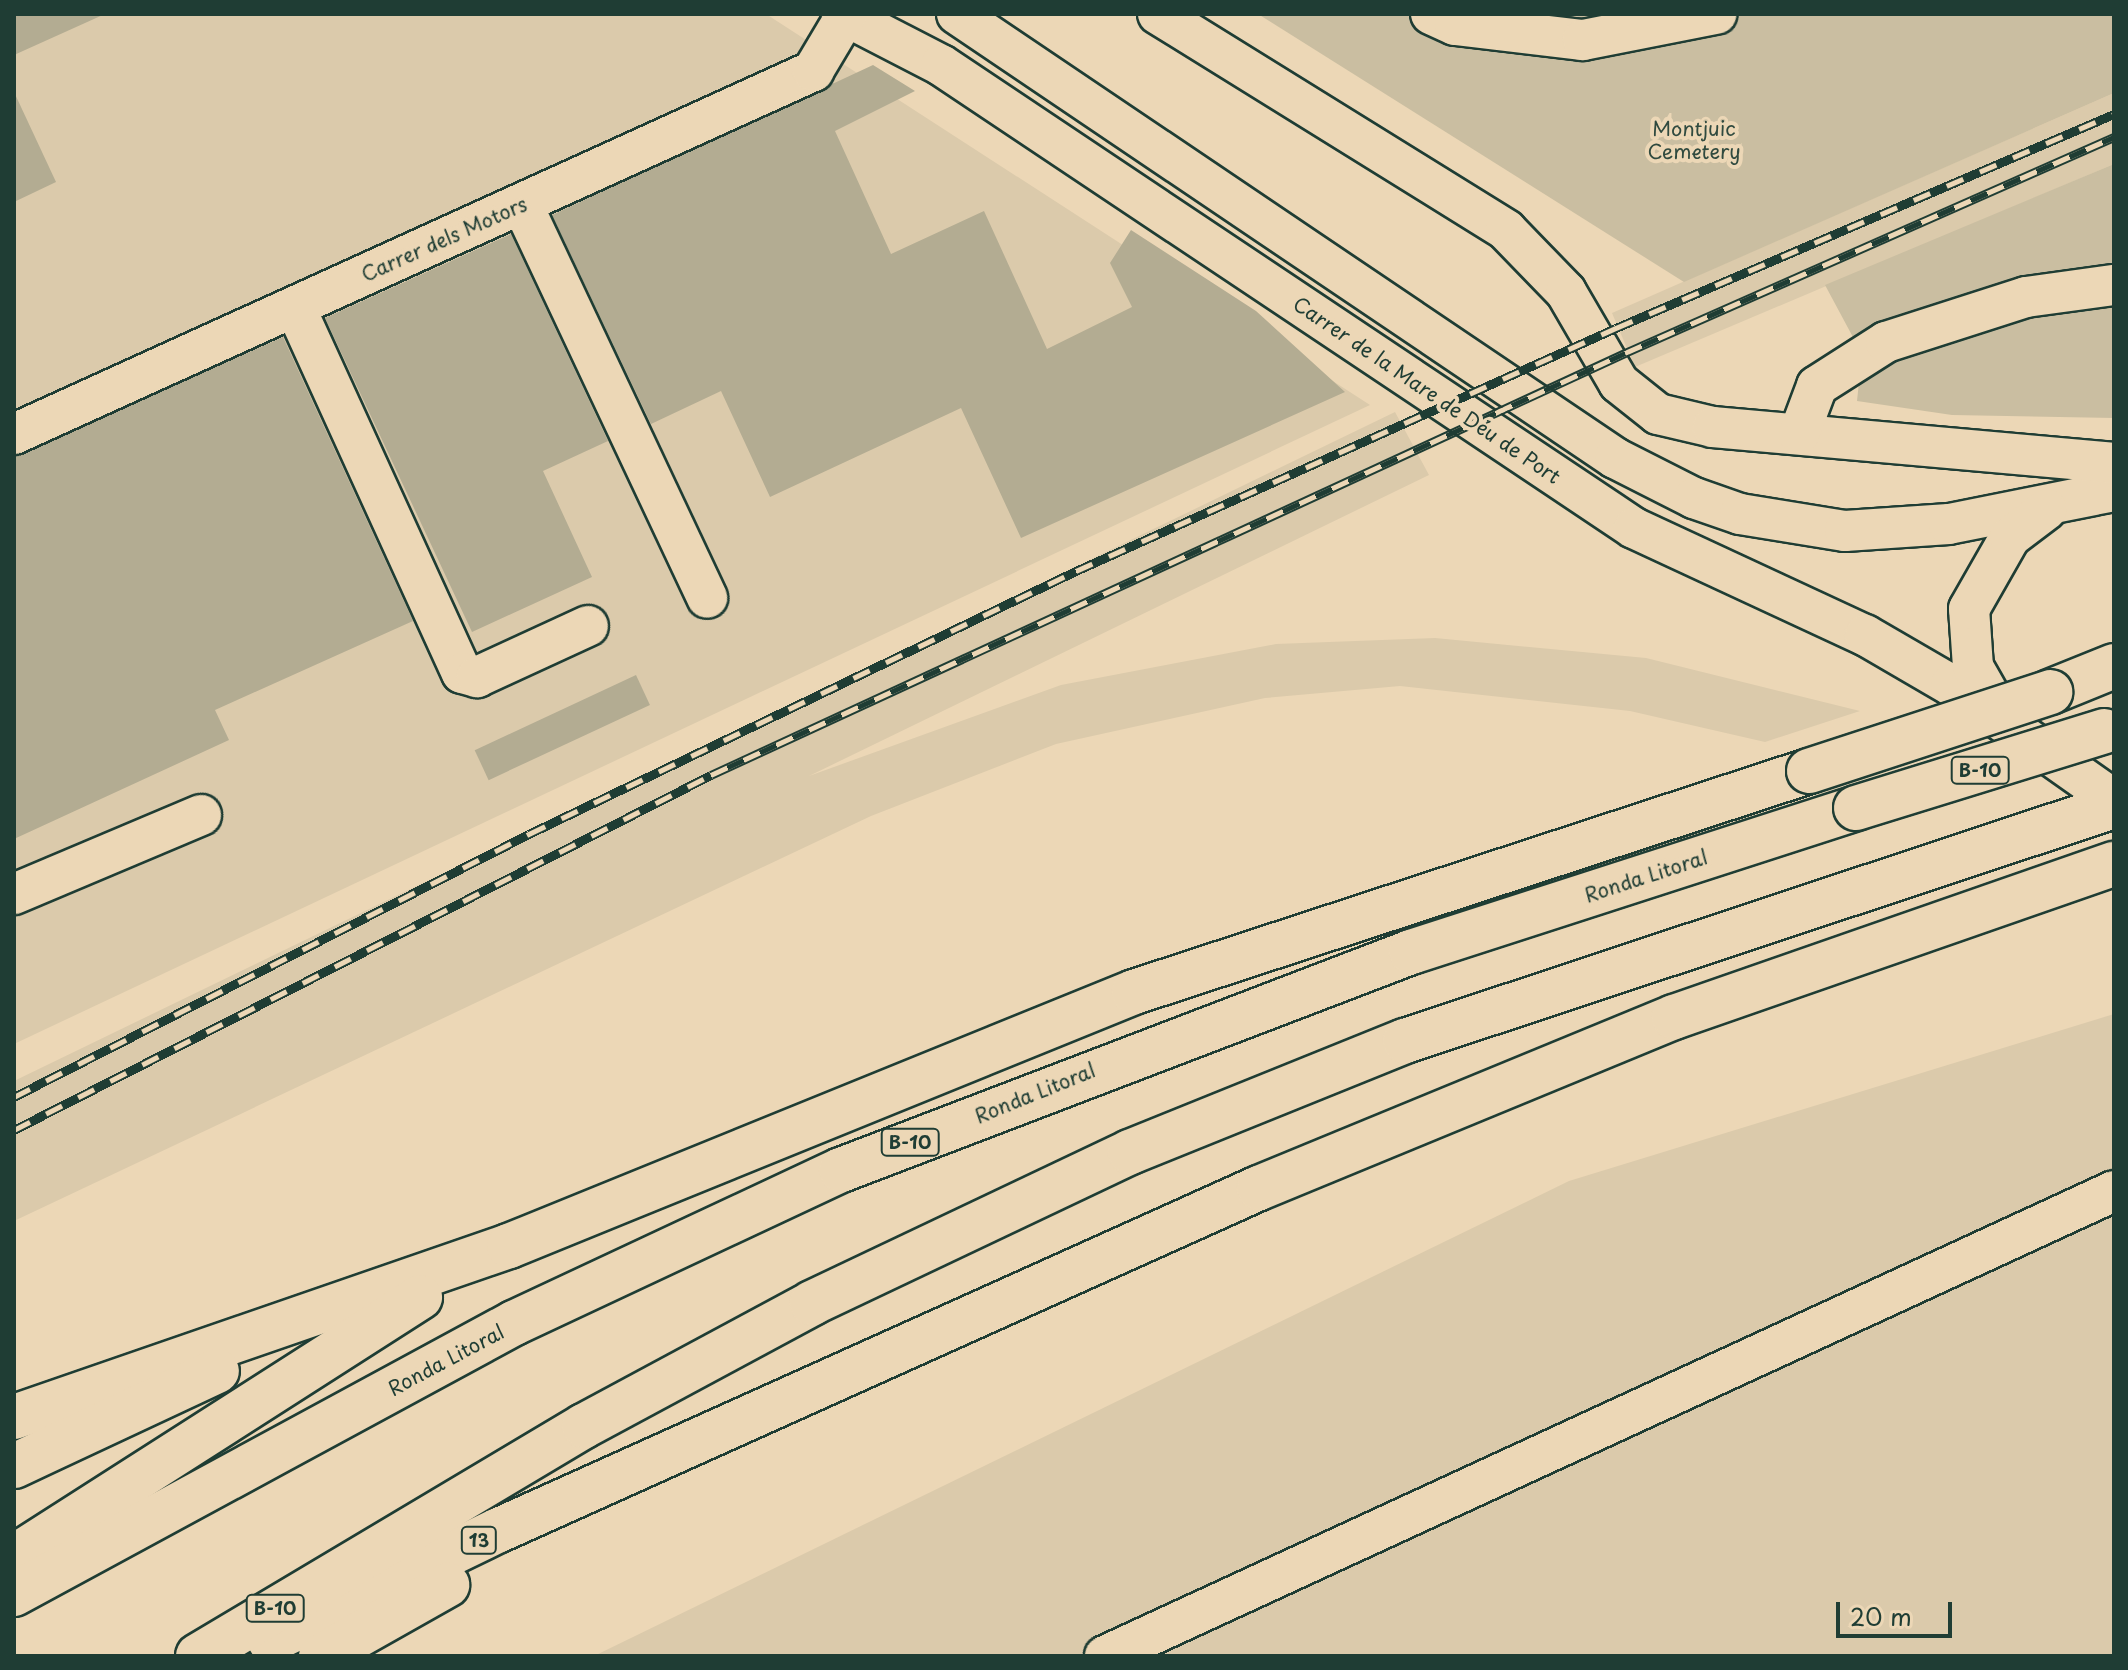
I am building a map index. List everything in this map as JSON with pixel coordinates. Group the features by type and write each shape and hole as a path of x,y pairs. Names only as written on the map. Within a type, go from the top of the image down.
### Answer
{"highway":[{"path":"2050,692 2114,666"},
{"path":"14,1417 509,1246 1134,992 2114,672"},
{"name":"Ronda Litoral","path":"14,1594 514,1323 841,1170 1411,952 2109,729"},
{"name":"B-10","path":"198,1656 584,1426 812,1303 1086,1172 1405,1041 2114,803"},
{"path":"321,1656 722,1432 1274,1182 1674,1017 1994,901 2114,864"},
{"path":"14,1557 244,1405 509,1246"},
{"path":"14,1466 388,1288"},
{"name":"13","path":"239,1656 722,1432"}],"street":[{"name":"Carrer de la Mare de Déu de Port","path":"957,14 1615,458 1694,498 1740,514 1845,531 1949,524 2114,491"},
{"path":"1158,14 1506,230 1566,292 1632,397 1685,423 2114,463"},
{"path":"1431,14 1455,25 1583,40 1697,16"},
{"name":"Carrer de la Mare de Déu de Port","path":"845,15 941,65 1634,528 1865,635 2026,740 2114,803"},
{"name":"Carrer dels Motors","path":"14,434 813,71 845,15"},
{"path":"522,204 707,598"},
{"path":"1799,434 1817,386 1886,342 2026,297 2114,285"},
{"path":"295,307 462,673 477,677 588,626"},
{"name":"Carrer de la Mare de Déu de Port","path":"2026,740 1980,686 1967,637 1969,609 2010,537 2057,502"},
{"path":"14,894 201,815"},
{"path":"1105,1656 2114,1191"}],"shaded area":[{"path":"14,14 766,14 1370,405 14,1044"},
{"path":"2114,93 2114,164 1635,367 1612,313"},
{"path":"1395,412 1429,475 809,776 1061,685 1276,644 1435,638 1646,658 1860,711 1765,742 1630,711 1400,686 1265,698 1056,744 871,816 14,1221 14,1081"},
{"path":"2114,1014 2114,1656 594,1656 1569,1181"}],"green space":[{"name":"Montjuic Cemetery","path":"1258,14 2114,14 2114,93 1684,282"},
{"path":"2114,164 2114,418 1952,415 1857,401 1862,354 1825,285"}],"building":[{"path":"14,14 105,14 14,55"},
{"path":"873,65 915,91 835,131 891,254 984,211 1047,349 1132,307 1110,263 1131,230 1256,311 1345,392 1021,538 961,408 770,497 721,391 651,424 552,215"},
{"path":"14,92 56,182 14,202"},
{"path":"511,234 608,441 543,471 592,577 472,632 325,318"},
{"path":"283,337 413,621 215,710 229,740 14,839 14,457"},
{"path":"636,675 650,705 489,780 475,750"}],"railway":[{"path":"14,1097 529,834 1076,571 1616,328 2114,114"},
{"path":"14,1130 711,775 1625,353 2114,137"}]}
